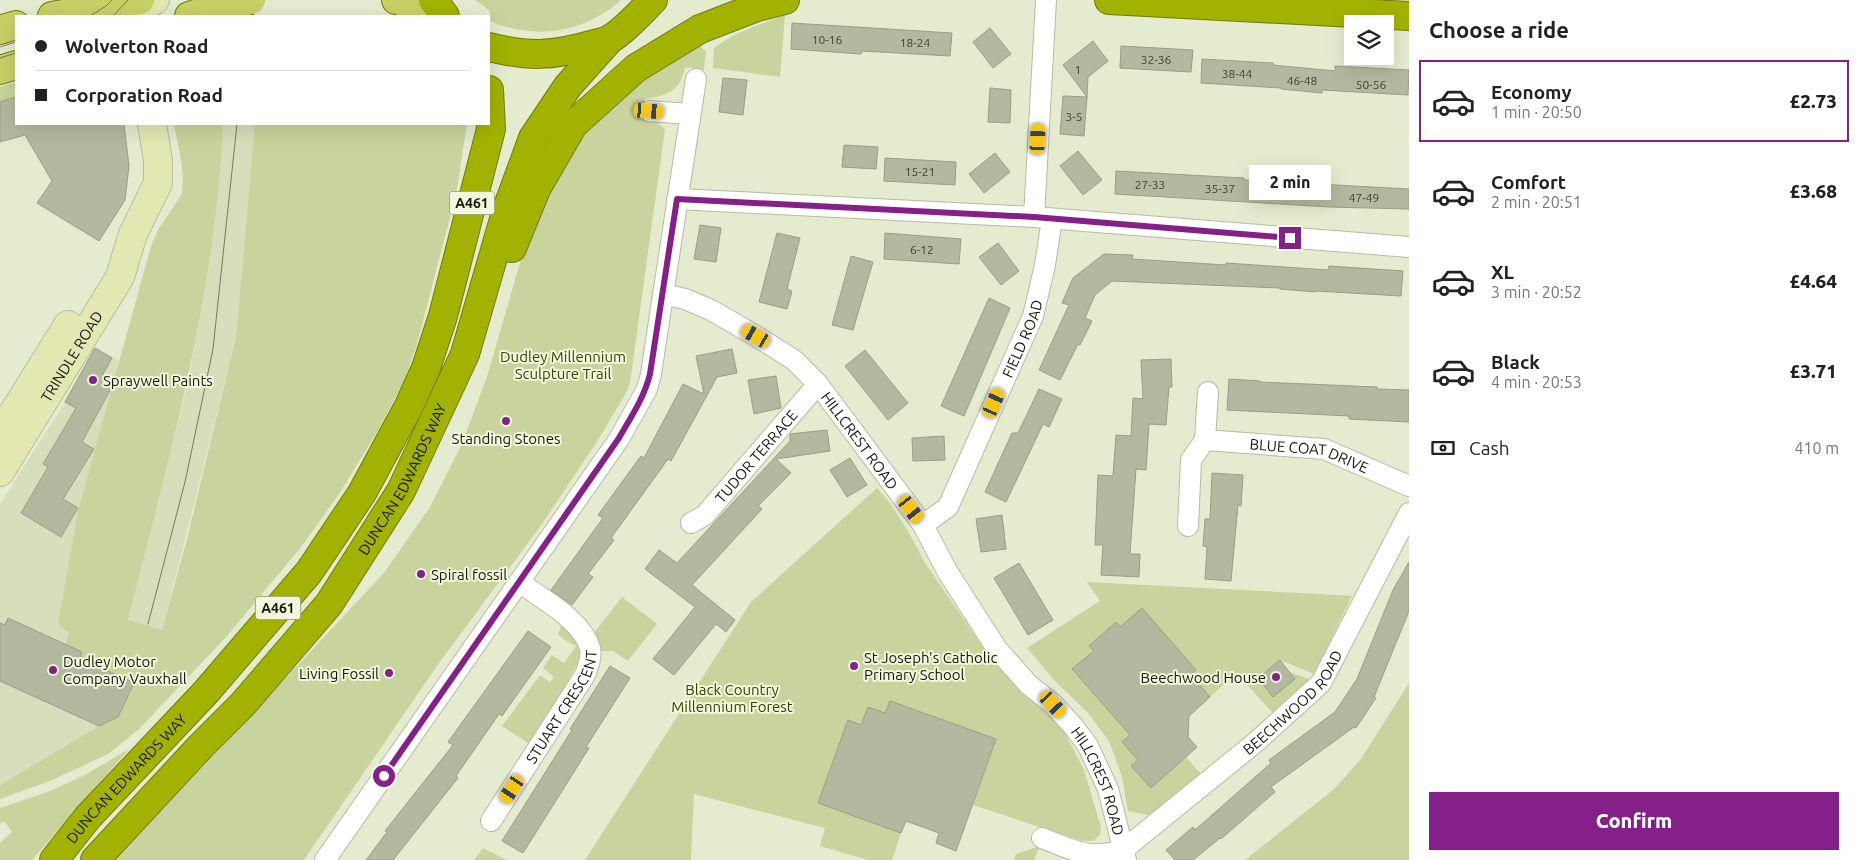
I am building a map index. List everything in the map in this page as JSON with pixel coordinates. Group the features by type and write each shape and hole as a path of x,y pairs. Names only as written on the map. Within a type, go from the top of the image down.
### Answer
{"highway":[{"path":"433,0 444,15"},
{"name":"A461","path":"490,47 517,54 550,54 610,39 637,16 652,0"},
{"path":"388,511 422,483 458,409 487,334 516,237 536,189 573,125 636,68 700,29 757,7 784,0"},
{"path":"1109,0 1409,16"},
{"name":"DUNCAN EDWARDS WAY","path":"95,860 194,753 243,704 329,604 401,491 466,354 507,209 533,138 568,86 610,39"},
{"name":"DUNCAN EDWARDS WAY","path":"54,860 88,817 206,692 309,572 362,493 410,406 426,368 442,316 491,129 490,110"}],"main road":[{"path":"58,15 140,0"},
{"path":"137,15 142,7 155,0"},
{"path":"198,14 252,0"},
{"path":"396,0 408,3 429,15"},
{"path":"0,30 15,25"},
{"path":"0,70 15,66"},
{"name":"TRINDLE ROAD","path":"0,472 120,277 133,234 158,183 158,161 152,125"},
{"name":"TRINDLE ROAD","path":"0,434 96,281 133,234"}],"street":[{"name":"FIELD ROAD","path":"923,525 948,507 1032,316 1046,265 1043,218 1046,0"},
{"path":"325,860 619,438 646,389 663,294 696,79"},
{"path":"649,111 690,114"},
{"path":"677,199 1043,218 1409,247"},
{"name":"HILLCREST ROAD","path":"663,294 673,295 702,306 756,336 794,360 818,384 923,525 947,571 997,649 1029,685 1053,704 1069,721 1088,746 1108,789 1125,855 1084,855 1042,838"},
{"name":"TUDOR TERRACE","path":"691,523 705,515 818,384"},
{"path":"1188,526 1191,460 1206,440 1208,392"},
{"name":"BLUE COAT DRIVE","path":"1206,440 1324,449 1409,486"},
{"name":"BEECHWOOD ROAD","path":"1125,855 1321,683 1409,513"},
{"name":"STUART CRESCENT","path":"491,821 585,676 590,662 590,650 583,633 575,623 519,582"}],"shaded area":[{"path":"223,125 255,125 236,337 162,630 128,621 188,381 201,310 217,199"},
{"name":"Dudley Motor Company Vauxhall","path":"95,348 120,361 78,511 69,633 82,652 80,658 134,683 118,717 99,726 0,785 0,504 65,402"}],"green space":[{"path":"475,0 621,0 605,12 582,24 557,31 544,32 518,29 491,22 489,10"},
{"path":"785,15 780,77 713,68 714,48 722,42 757,25"},
{"name":"Dudley Millennium Sculpture Trail","path":"697,44 706,51 704,70 685,67 680,82 671,91 660,96 645,99 642,118 657,122 665,129 630,383 625,395 598,440 542,524 439,663 304,860 115,860 384,573 430,507 461,446 487,377 519,266 531,232 544,198 575,145 593,123 641,79"},
{"path":"15,82 15,97 0,102 0,87"},
{"path":"174,125 223,125 219,187 201,312 174,436 128,620 162,630 186,543 236,337 255,125 467,125 456,194 417,344 404,381 376,434 339,494 302,546 226,637 139,729 108,754 50,781 0,799 0,785 99,726 118,717 134,683 80,658 82,652 65,645 69,633 58,624 78,511 151,246 158,230 182,194 181,160"},
{"name":"St Joseph's Catholic Primary School","path":"877,488 890,503 925,563 989,656 1064,731 1084,770 1101,827 1100,835 1093,841 1082,841 973,805 996,739 890,701 885,713 868,707 861,725 848,720 818,803 901,833 892,860 868,860 820,846 825,828 694,794 691,860 585,860 751,602"},
{"path":"1087,582 1352,596 1314,674 1280,660 1258,677 1273,696 1295,679 1289,672 1309,679 1273,713 1236,673 1210,697 1191,675 1196,670 1142,609 1120,627 1116,623 1094,651 1072,670 1130,735 1122,742 1138,760 1132,766 1151,788 1186,757 1201,774 1152,816 1128,811 1122,777 1109,741 1088,713 1055,681 1027,648 1100,601"},
{"path":"622,597 657,624 628,661 613,651 600,651 594,633"},
{"path":"562,623 577,639 580,649 579,661 531,745 502,726 540,675 550,682 554,677 543,668 552,655 564,663 576,646 558,634"},
{"path":"1409,683 1409,860 1245,860 1333,790 1361,759"},
{"path":"129,749 32,860 0,860 0,843 12,832 5,822 0,823 0,808 50,791 85,775"},
{"path":"1040,846 1034,860 1014,860 1016,854"},
{"path":"483,848 507,860 474,860"}],"building":[{"path":"792,23 952,33 950,56 862,51 861,54 791,49"},
{"path":"990,28 1011,54 993,68 973,42"},
{"path":"1093,41 1108,61 1088,77 1087,97 1063,65"},
{"path":"1121,46 1193,50 1191,72 1120,68"},
{"path":"1202,59 1273,63 1273,65 1335,71 1335,66 1409,70 1408,95 1322,90 1322,93 1281,88 1201,83"},
{"path":"723,78 747,80 743,115 719,112"},
{"path":"990,88 1011,90 1010,123 988,122"},
{"path":"1063,96 1087,97 1084,136 1060,134"},
{"path":"15,97 15,125 124,125 129,166 125,200 99,241 37,203 52,181 25,135 0,142 0,102"},
{"path":"844,145 878,147 876,169 842,167"},
{"path":"1078,151 1102,180 1083,195 1060,166"},
{"path":"995,153 1010,172 984,193 969,174"},
{"path":"885,158 956,162 955,185 884,181"},
{"path":"1116,171 1409,189 1409,209 1329,207 1115,194"},
{"path":"700,225 721,228 716,262 694,259"},
{"path":"777,233 800,238 787,289 792,291 787,309 759,302"},
{"path":"885,233 961,239 959,264 884,259"},
{"path":"998,243 1019,271 1001,285 979,257"},
{"path":"1104,254 1133,255 1132,259 1226,265 1226,263 1328,270 1329,266 1403,271 1401,296 1316,292 1280,288 1112,281 1095,295 1085,318 1092,321 1060,380 1039,370 1069,305 1062,303 1073,278"},
{"path":"851,256 873,262 853,330 832,325"},
{"path":"989,298 1010,308 964,416 941,406"},
{"path":"95,348 112,358 102,376 114,383 82,442 94,449 63,499 78,508 61,537 21,513 48,467 43,464 76,408 65,402"},
{"path":"732,349 737,373 717,377 671,461 668,459 611,538 614,540 588,574 593,577 572,605 551,590 603,518 598,515 641,456 644,458 683,384 704,394 696,356"},
{"path":"865,350 908,403 888,420 845,366"},
{"path":"1171,359 1172,387 1169,387 1166,425 1149,424 1146,470 1136,469 1130,554 1140,554 1139,577 1101,575 1103,545 1095,545 1098,475 1113,476 1116,435 1131,436 1133,398 1143,399 1141,360"},
{"path":"776,376 781,408 754,414 748,380"},
{"path":"1229,379 1409,390 1409,422 1349,419 1349,416 1227,410"},
{"path":"1039,389 1062,399 1049,427 1043,424 1006,502 985,492 1012,433 1018,433"},
{"path":"827,430 830,451 776,459 791,473 758,506 762,509 692,585 735,620 726,632 716,624 674,675 653,659 695,607 645,569 659,550 677,563 790,441 790,434"},
{"path":"944,436 945,460 913,461 912,438"},
{"path":"850,458 867,485 847,497 830,470"},
{"path":"1212,473 1243,475 1241,506 1238,505 1231,581 1205,579 1207,547 1203,546 1205,519 1210,519"},
{"path":"1002,515 1006,549 981,552 976,519"},
{"path":"1409,562 1409,611 1374,697 1376,698 1356,728 1354,727 1271,787 1275,792 1221,839 1193,860 1175,860 1166,850 1193,827 1195,830 1271,763 1269,760 1335,712 1357,679 1393,590"},
{"path":"1019,563 1053,620 1028,635 994,578"},
{"path":"1142,608 1196,670 1191,675 1210,697 1189,716 1188,737 1197,747 1151,788 1131,766 1138,760 1122,742 1130,735 1072,669 1094,651 1089,646 1116,622 1120,627"},
{"name":"Dudley Motor Company Vauxhall","path":"8,618 82,652 80,658 134,683 118,717 99,726 0,681 0,623 5,625"},
{"path":"528,631 551,647 502,716 499,714 456,776 458,778 393,860 366,860 387,832 385,831 453,745 448,742"},
{"path":"1280,660 1295,679 1273,697 1258,678"},
{"path":"610,666 630,678 586,747 589,748 523,853 502,841"},
{"path":"890,701 996,739 956,851 936,843 939,833 906,821 901,833 818,803 848,720 861,725 868,707 885,713"}],"tram line":[{"path":"92,15 112,0"},
{"path":"114,15 128,0"},
{"path":"232,0 233,15"},
{"path":"244,15 246,0"},
{"path":"0,47 15,42"},
{"path":"0,58 15,53"},
{"path":"148,624 185,482 213,349 237,125"}],"place":[{"name":"Spraywell Paints","path":"93,380"},
{"name":"Standing Stones","path":"506,421"},
{"name":"Spiral fossil","path":"421,574"},
{"name":"St Joseph's Catholic Primary School","path":"854,666"},
{"name":"Dudley Motor Company Vauxhall","path":"53,670"},
{"name":"Living Fossil","path":"389,673"},
{"name":"Beechwood House","path":"1276,677"}],"route":[{"path":"384,776 619,438 635,412 646,389 650,374 677,199 1034,217 1290,238"}],"park label":[{"name":"Black Country Millennium Forest","path":"732,698"}]}
